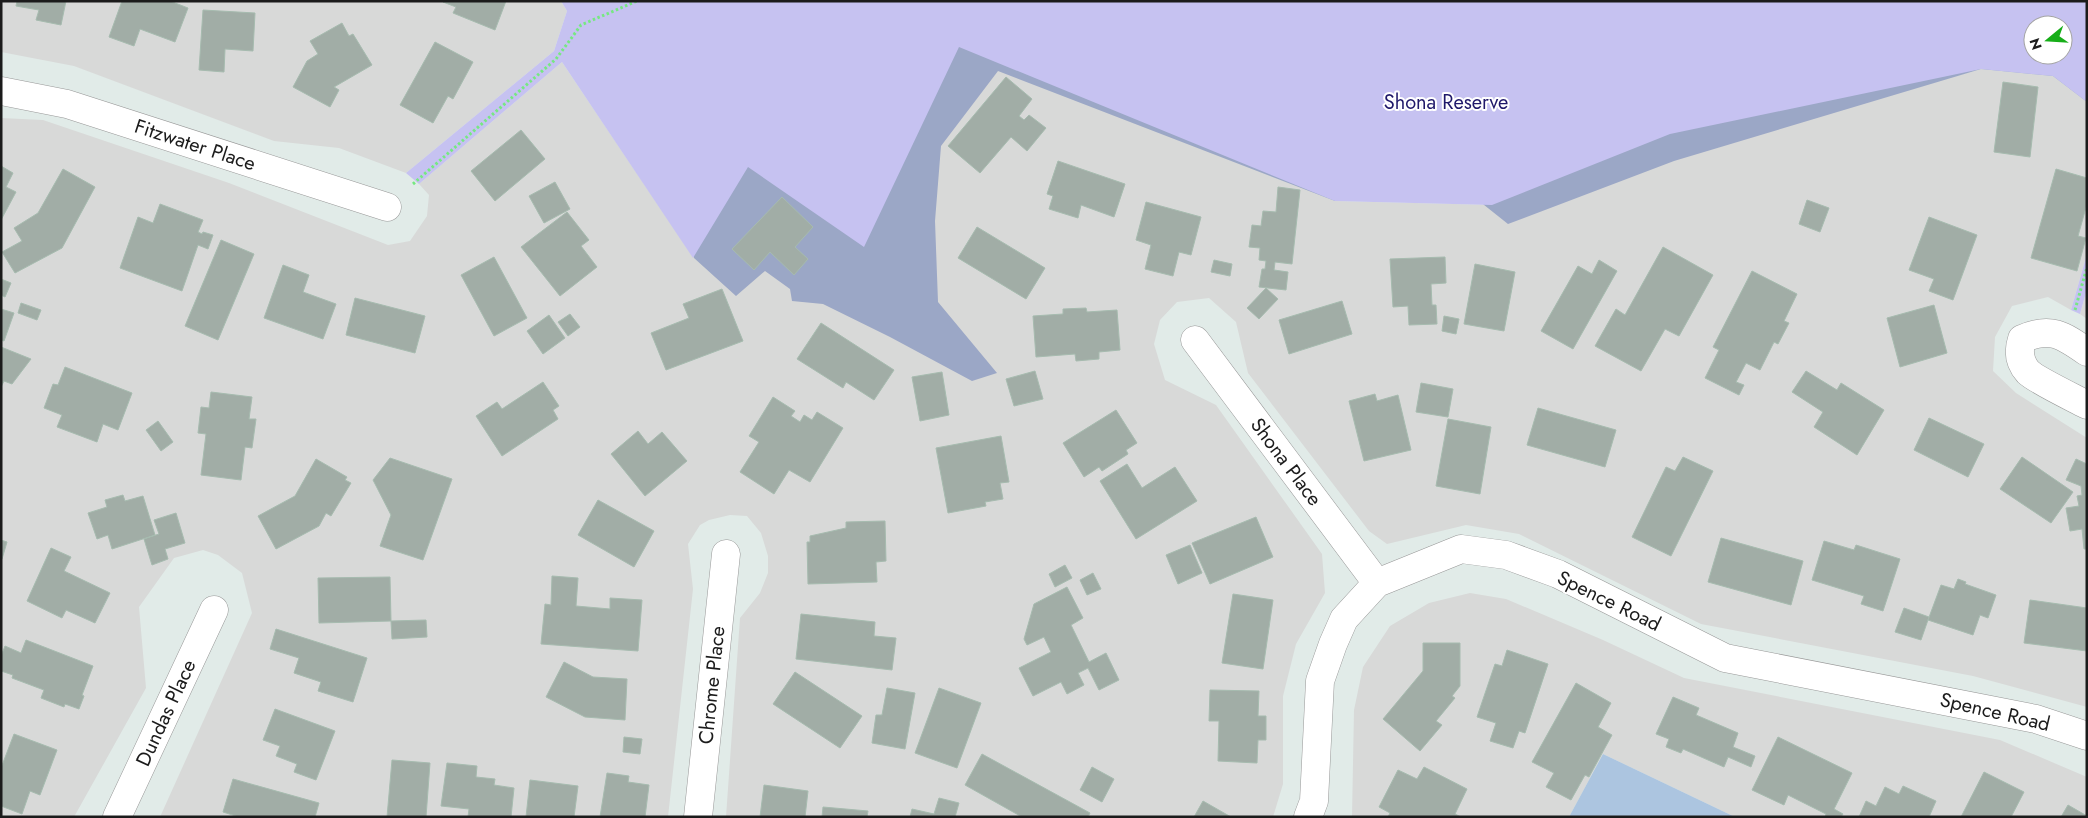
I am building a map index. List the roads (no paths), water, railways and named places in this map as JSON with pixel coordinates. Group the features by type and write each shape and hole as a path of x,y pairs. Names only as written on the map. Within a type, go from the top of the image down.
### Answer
{"street":[{"name":"Fitzwater Place","path":"1,91 68,104 387,207"},
{"path":"2087,352 2067,337 2050,332 2034,333 2022,339 2019,348 2020,360 2029,373 2087,405"},
{"name":"Shona Place","path":"1195,340 1377,583"},
{"name":"Spence Road","path":"1308,817 1314,801 1320,682 1344,619 1377,583 1461,549 1506,555 1558,574 1724,658 2036,719 2087,736"},
{"name":"Chrome Place","path":"698,817 726,554"},
{"name":"Dundas Place","path":"117,817 214,610"}],"park label":[{"name":"Shona Reserve","path":"1446,102"}]}
